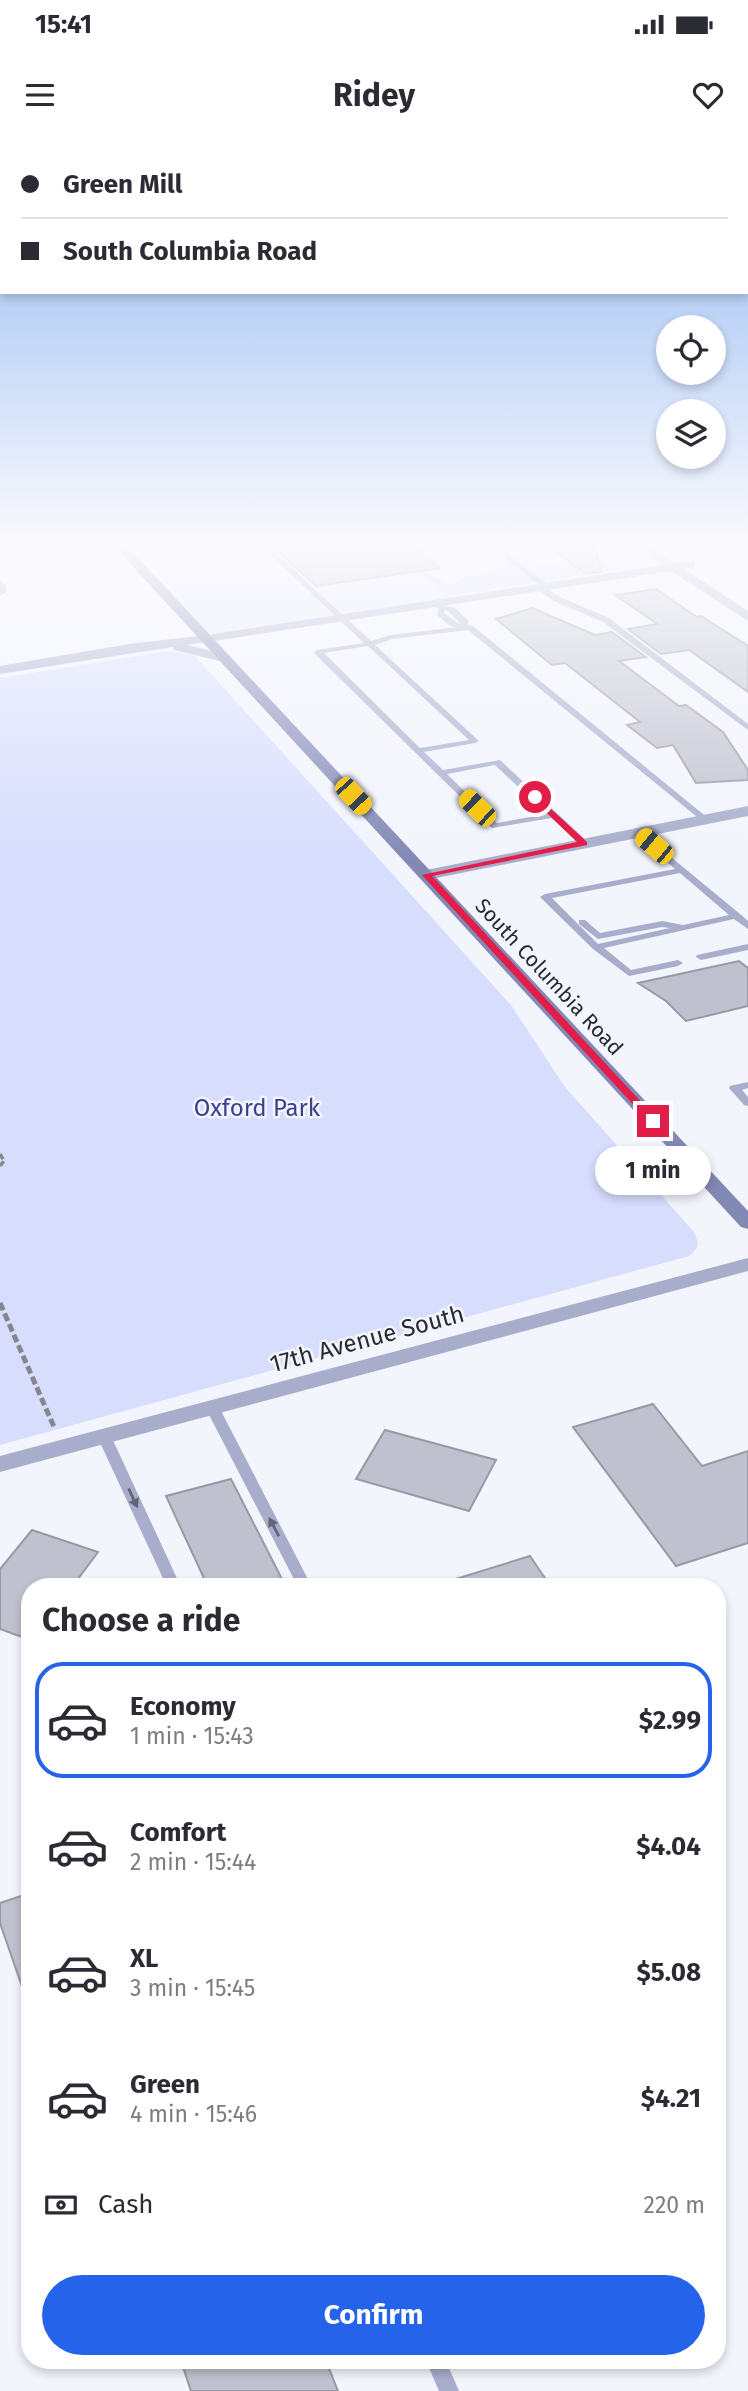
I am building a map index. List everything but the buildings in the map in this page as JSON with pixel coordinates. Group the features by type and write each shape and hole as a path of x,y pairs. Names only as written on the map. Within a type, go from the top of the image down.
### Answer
{"main road":[{"name":"South Columbia Road","path":"217,650 748,1223"}],"street":[{"path":"0,670 131,650"},
{"path":"111,653 123,655 156,650"},
{"path":"191,650 224,657"},
{"path":"426,875 748,811"},
{"name":"17th Avenue South","path":"0,1464 748,1264"}],"lane":[{"path":"329,650 318,652 495,826 554,815"},
{"path":"378,650 475,741 418,751"},
{"path":"496,650 705,819"},
{"path":"646,650 748,728"},
{"path":"441,773 497,762 584,843"},
{"path":"638,833 748,926"},
{"path":"678,962 629,973 596,947 545,897 682,870"},
{"path":"552,904 565,908 598,936 662,923 689,927"},
{"path":"596,947 737,916"},
{"path":"701,957 748,947"},
{"path":"748,1085 734,1088 748,1103"},
{"path":"212,1407 300,1578"},
{"path":"104,1436 170,1578"},
{"path":"439,2369 449,2391"}],"path":[{"path":"0,1154 4,1161 0,1166"},
{"path":"0,1303 63,1447"}],"green space":[{"name":"Oxford Park","path":"169,651 194,655 511,1005 565,1087 694,1232 698,1245 689,1256 0,1445 0,678"}],"route":[{"path":"535,797 584,843 426,875 653,1121"}]}
